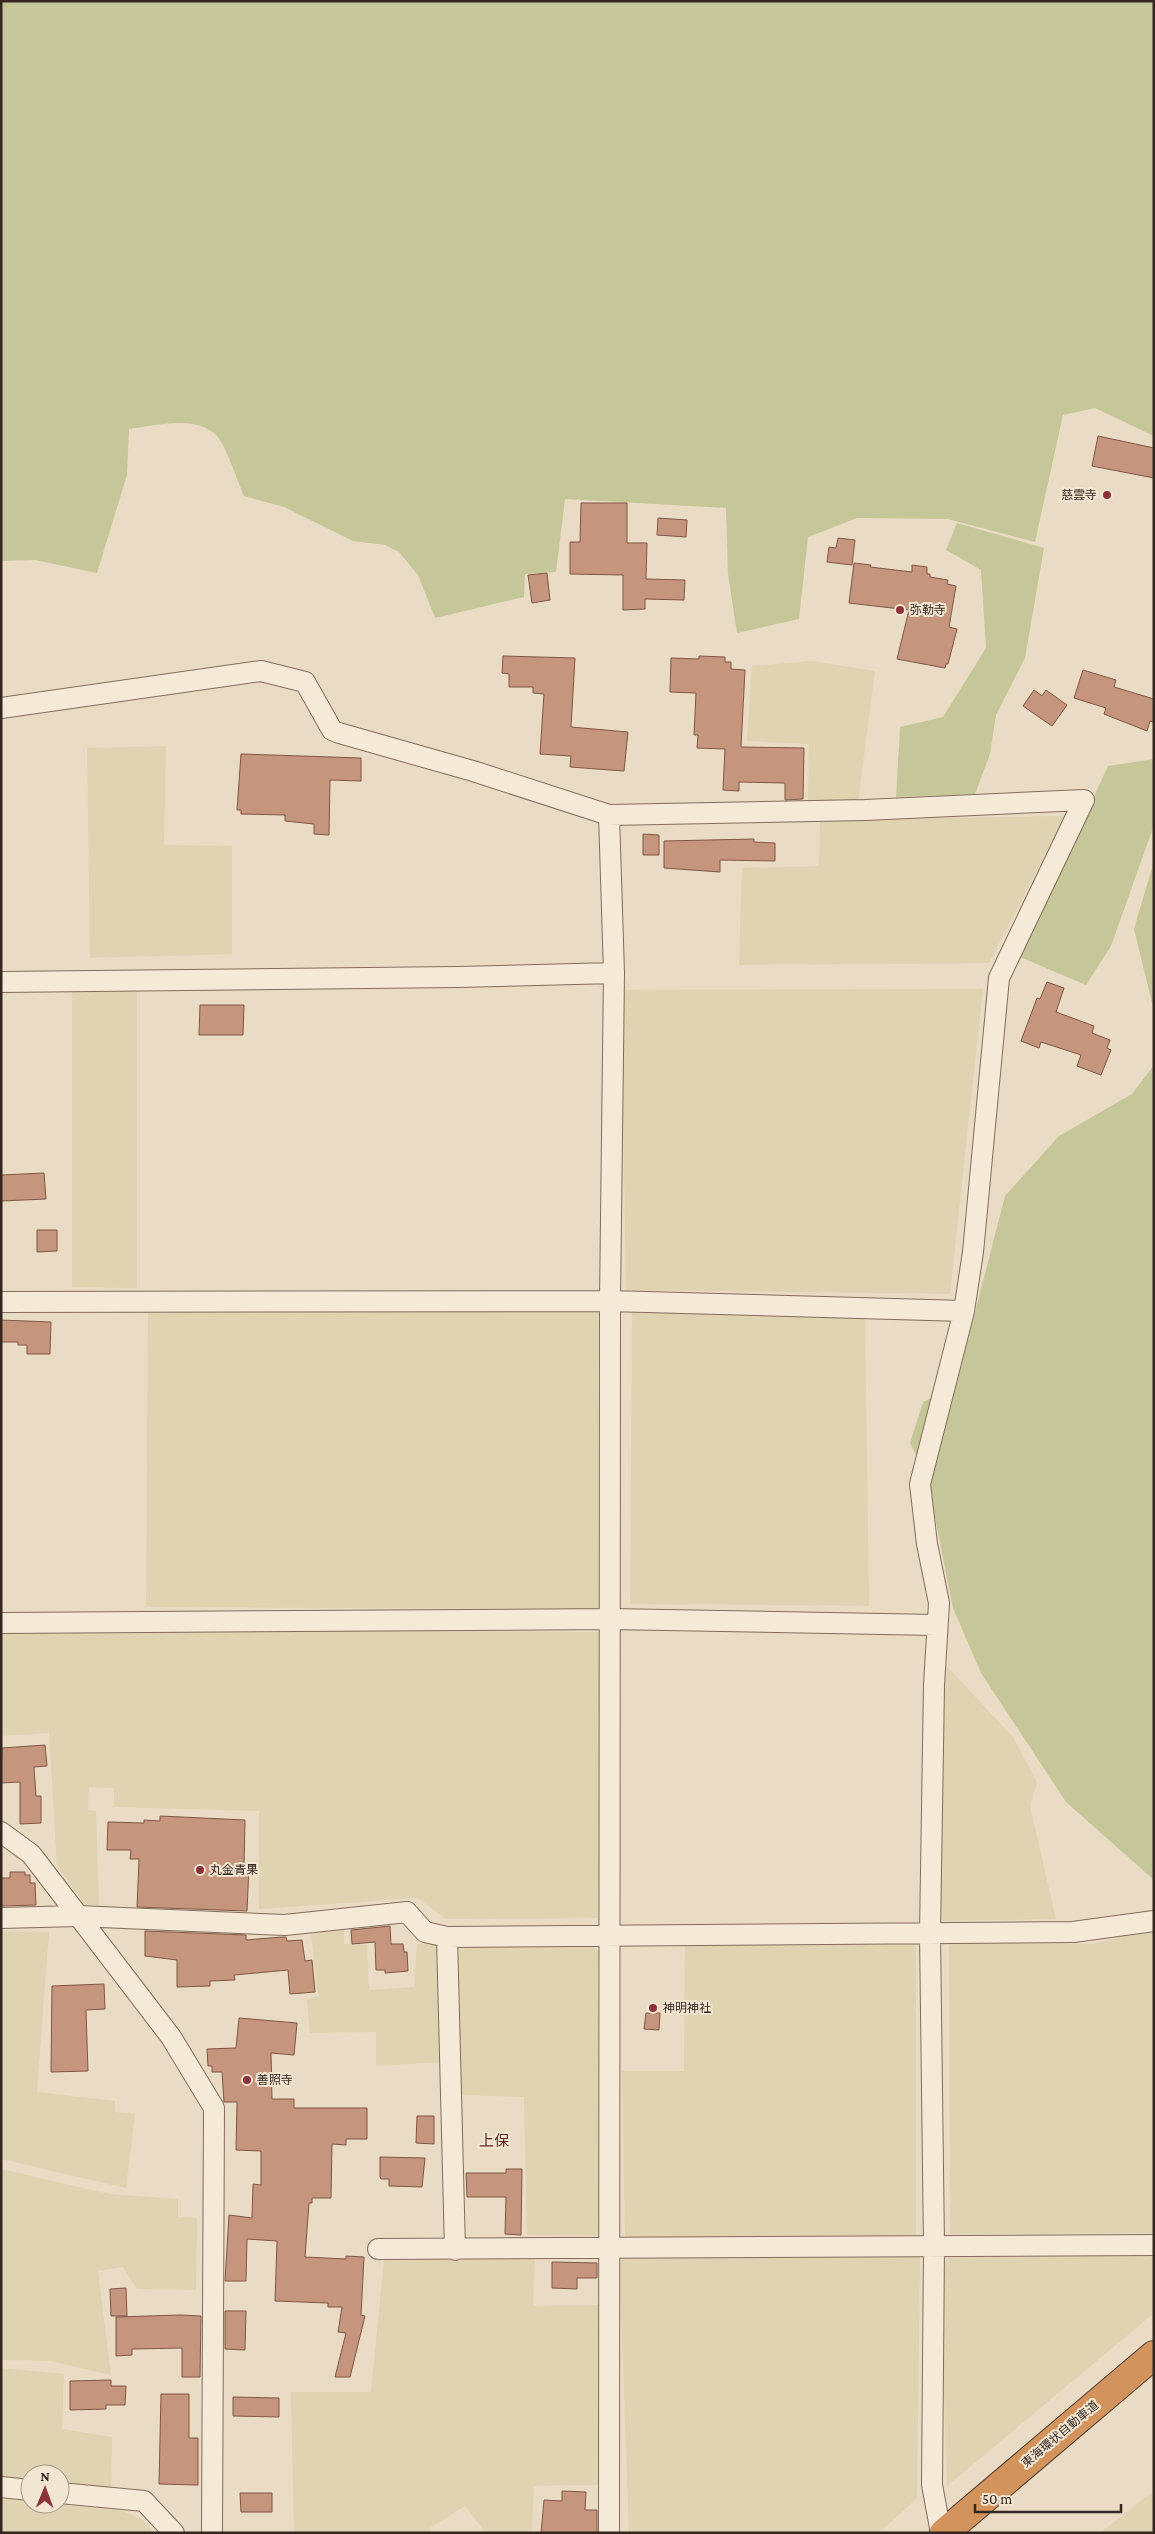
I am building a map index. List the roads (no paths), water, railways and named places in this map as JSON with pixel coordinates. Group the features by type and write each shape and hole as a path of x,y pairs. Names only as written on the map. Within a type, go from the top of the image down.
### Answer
{"highway":[{"name":"東海環状自動車道","path":"943,2533 1154,2355"}],"street":[{"path":"1,708 261,671 305,682 332,730 339,733 609,814 865,810 1084,800 999,978 973,1252 964,1311 920,1484 927,1544 939,1603 936,1625 930,1933 934,2246 932,2485 943,2533"},
{"path":"609,814 614,973 610,1300 609,2533"},
{"path":"1,982 457,977 614,973"},
{"path":"1,1302 610,1300 964,1311"},
{"path":"1,1623 610,1618 936,1625"},
{"path":"1,1832 31,1854 171,2037 214,2108 212,2533"},
{"path":"1,1918 78,1916 285,1925 407,1912 425,1932 448,1936 1073,1932 1154,1921"},
{"path":"448,1936 455,2250"},
{"path":"378,2249 1154,2246"},
{"path":"1,2487 20,2489"},
{"path":"70,2494 144,2501 174,2533"}],"place":[{"name":"慈雲寺","path":"1107,495"},
{"name":"弥勒寺","path":"900,610"},
{"name":"丸金青果","path":"200,1870"},
{"name":"神明神社","path":"653,2008"},
{"name":"善照寺","path":"247,2080"}],"district":[{"name":"上保","path":"494,2141"}]}
